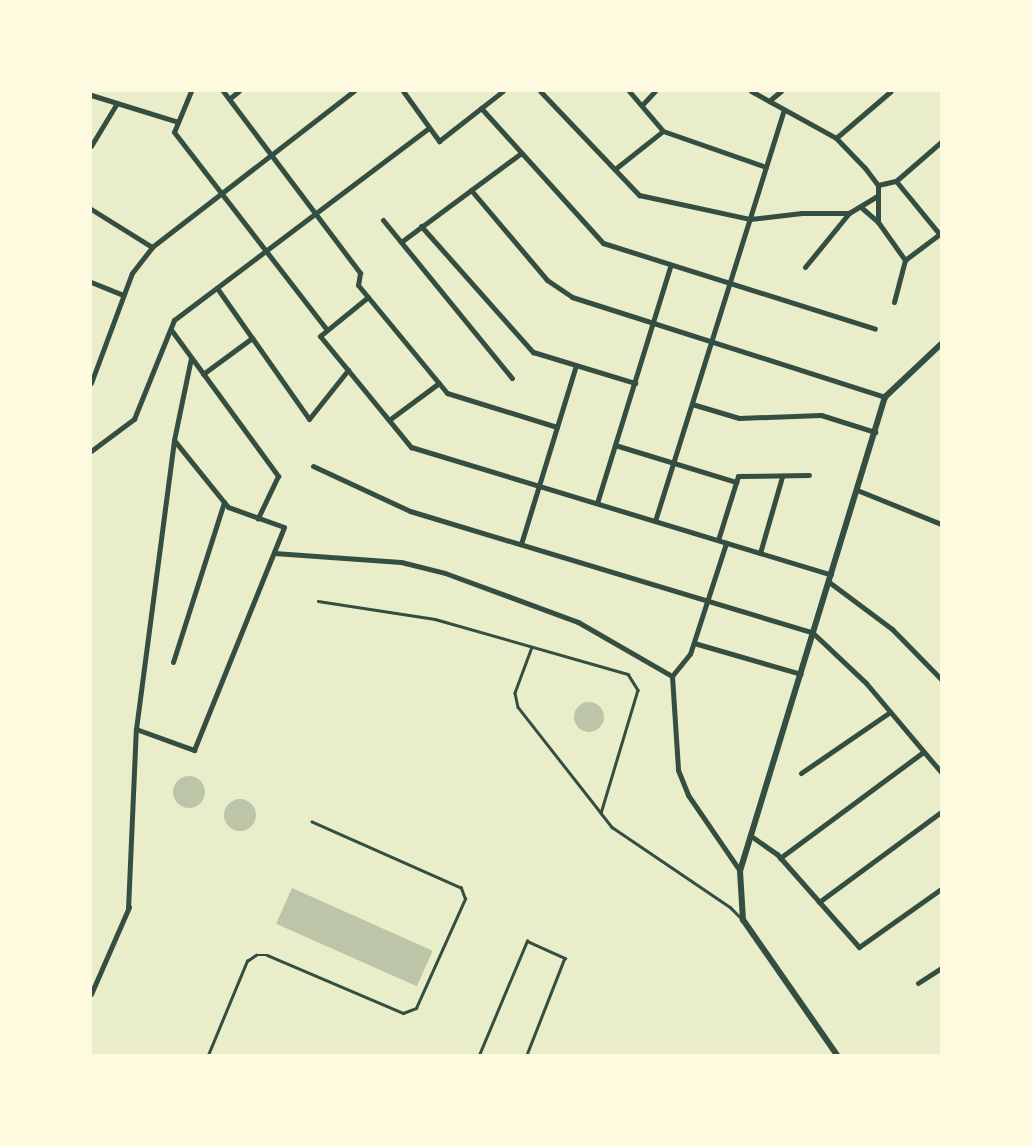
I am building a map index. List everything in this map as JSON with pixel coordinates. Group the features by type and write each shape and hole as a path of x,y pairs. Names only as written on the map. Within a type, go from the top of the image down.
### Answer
{"street":[{"path":"190,91 174,132 327,330"},
{"path":"223,91 360,273 358,285 447,393 557,427"},
{"path":"229,99 239,91"},
{"path":"91,383 132,273 152,247 354,91"},
{"path":"403,91 438,141 503,91"},
{"path":"540,91 639,194 750,219 802,212 849,214"},
{"path":"629,91 663,132 766,167"},
{"path":"642,105 655,91"},
{"path":"751,91 836,138 878,185 878,222"},
{"path":"769,101 781,91"},
{"path":"836,138 891,91"},
{"path":"91,95 178,122"},
{"path":"91,146 117,103"},
{"path":"481,108 520,154 603,242 670,267 875,329"},
{"path":"655,521 784,110"},
{"path":"91,451 134,419 172,331 174,320 430,128"},
{"path":"615,169 663,132"},
{"path":"878,185 896,181 941,142"},
{"path":"401,242 520,154"},
{"path":"894,302 905,260 940,234 896,181"},
{"path":"471,190 547,280 572,297 885,397"},
{"path":"805,267 849,214 862,208 878,196"},
{"path":"862,208 878,222 905,260"},
{"path":"91,210 152,247"},
{"path":"383,220 512,378"},
{"path":"421,226 533,352 634,382"},
{"path":"597,503 670,267"},
{"path":"91,282 124,295"},
{"path":"217,288 309,419 348,370"},
{"path":"368,297 320,336 411,446 760,553 830,578 892,628 941,679"},
{"path":"172,331 278,476 258,518"},
{"path":"203,374 252,338"},
{"path":"836,1055 742,920 740,871 885,397 941,344"},
{"path":"91,994 128,908 136,729 174,440 191,358"},
{"path":"521,544 576,365"},
{"path":"389,420 439,383"},
{"path":"692,404 739,418 821,415 875,432"},
{"path":"136,729 194,750 284,527 258,518 224,502 174,440"},
{"path":"615,445 736,482"},
{"path":"313,466 410,511 813,633 890,712 941,772"},
{"path":"718,540 738,476 782,477 809,475"},
{"path":"760,553 782,477"},
{"path":"857,490 941,524"},
{"path":"173,662 224,502"},
{"path":"672,676 683,667 694,643 726,543"},
{"path":"274,553 401,562 445,573 578,622 672,676"},
{"path":"694,643 800,674"},
{"path":"672,676 678,770 688,795 740,871"},
{"path":"801,773 890,712"},
{"path":"780,858 923,752"},
{"path":"819,902 941,812"},
{"path":"751,836 780,858 859,947 941,889"},
{"path":"918,983 941,968"}],"lane":[{"path":"318,601 434,619 628,674 637,682 601,813"},
{"path":"532,647 515,693 518,708 612,827 730,907 742,920"},
{"path":"208,1055 247,961 256,955 267,955 402,1013 416,1008 465,899 461,888 312,822"},
{"path":"479,1055 527,941 565,958 527,1055"}],"building":[{"path":"589,702 600,706 604,717 600,728 589,732 578,728 574,717 578,706"},
{"path":"189,776 195,777 200,781 204,786 204,798 200,803 195,807 189,808 183,807 178,803 174,798 173,792 174,786 178,781 183,777"},
{"path":"240,799 246,800 251,804 255,809 255,821 251,826 246,830 240,831 234,830 229,826 225,821 224,815 225,809 229,804 234,800"},
{"path":"292,888 433,951 417,986 276,924"}]}
